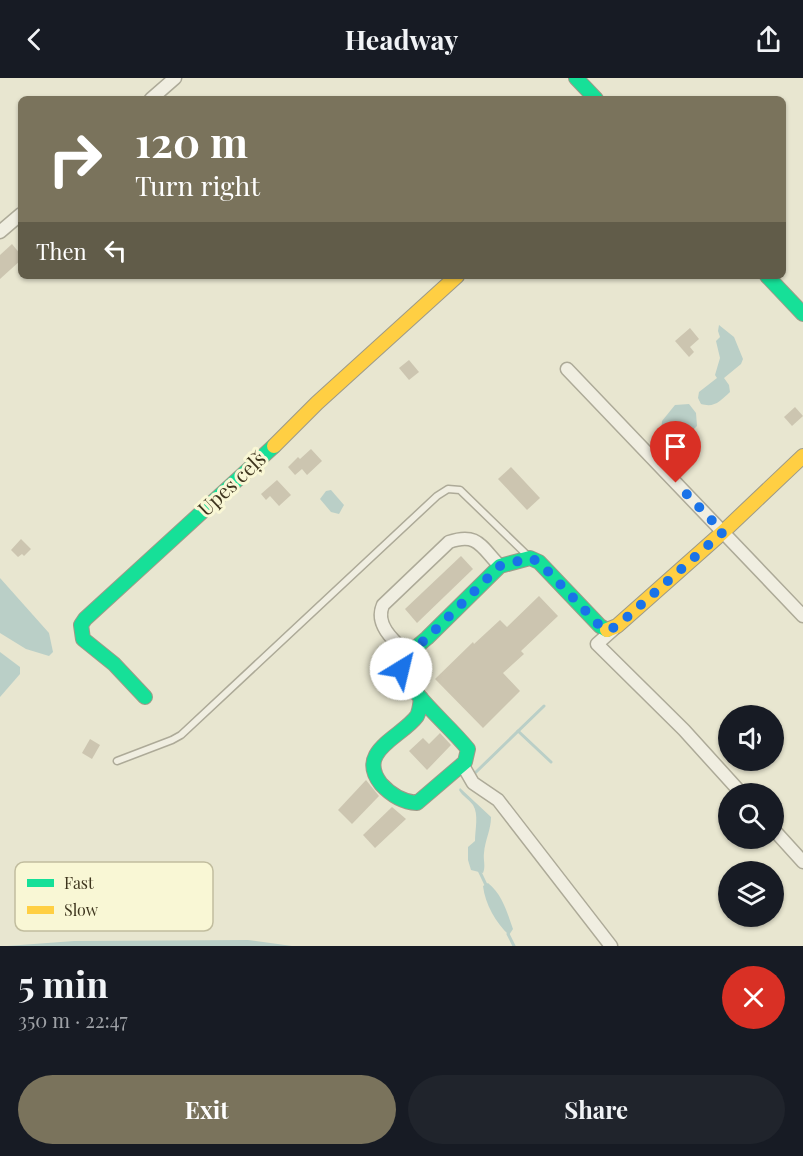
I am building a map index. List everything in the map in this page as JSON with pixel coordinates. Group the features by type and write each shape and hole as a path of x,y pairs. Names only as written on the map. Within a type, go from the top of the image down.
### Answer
{"street":[{"path":"154,96 175,78"},
{"path":"576,78 593,96"},
{"path":"0,232 18,217"},
{"name":"Upes ceļš","path":"145,697 114,664 83,639 81,625 282,439 317,403 455,279"},
{"path":"770,279 803,314"},
{"path":"567,369 803,616"},
{"path":"732,783 684,730 597,644 723,532 803,456"},
{"path":"408,654 386,631 382,621 383,605 449,542 462,537 475,539 500,566"},
{"path":"421,698 420,709 416,717 375,757 373,768 377,779 392,795 403,802 417,803 465,762 468,749 460,738 406,682 401,669 408,654 500,566 530,558 539,562 600,626 608,630 617,626"},
{"path":"462,764 473,783 498,800 610,946"},
{"path":"784,841 803,862"}],"lane":[{"path":"117,761 172,741 181,735 437,496 448,489 460,490 530,558"}],"shaded area":[{"path":"719,325 734,337 743,359 741,364 724,378 729,385 730,392 717,403 706,405 701,404 698,398 699,392 717,378 715,375 720,358 716,341 720,337"},
{"path":"689,404 696,413 697,426 678,444 668,442 661,433 662,421 675,405"},
{"path":"331,490 344,505 339,514 331,512 320,499 326,491"},
{"path":"0,578 49,633 53,652 49,656 26,649 0,633"},
{"path":"0,652 20,667 20,674 0,697"},
{"path":"460,788 491,817 483,873 471,870 468,860 468,847 475,841 476,813 473,805 460,792"},
{"path":"488,883 497,892 506,910 513,929 509,935 489,906 483,886"},
{"path":"248,940 292,946 7,946 74,941"}],"building":[{"path":"12,244 18,251 18,263 0,279 0,255"},
{"path":"690,328 699,339 690,347 694,352 689,357 675,341"},
{"path":"409,360 419,372 409,380 399,368"},
{"path":"795,407 803,416 792,426 784,417"},
{"path":"311,449 322,461 307,475 302,469 295,475 288,467"},
{"path":"511,467 540,498 527,510 498,479"},
{"path":"277,480 291,495 279,506 270,496 266,500 261,494"},
{"path":"21,539 31,549 24,556 22,554 18,557 11,550"},
{"path":"461,556 473,569 417,623 405,609"},
{"path":"539,596 558,616 521,651 524,654 503,673 520,691 483,728 435,679 473,642 474,644 500,620 507,627"},
{"path":"440,733 451,745 427,770 409,751 423,738 429,744"},
{"path":"90,739 100,745 92,759 82,753"},
{"path":"366,780 379,796 352,824 338,810"},
{"path":"392,807 406,819 375,848 363,835"}],"waterway":[{"path":"475,773 544,706"},
{"path":"518,731 551,762"},
{"path":"478,868 487,887"},
{"path":"508,934 514,946"}],"traffic: fast":[{"path":"576,78 593,96"},
{"path":"770,279 803,314"},
{"path":"145,697 114,664 83,639 81,625 274,446"},
{"path":"421,698 421,700 420,707 417,716 384,745 374,762 374,772 385,788 393,795 417,803 465,762 468,749 423,701 415,691 408,681 401,669 408,654 500,566 530,558 539,562 600,626 607,630"}],"traffic: slow":[{"path":"274,446 317,403 454,279"},
{"path":"607,630 617,626 723,532 803,456"}],"route":[{"path":"401,669 408,654 500,566 530,558 539,562 600,626 608,630 617,626 723,532 676,483"}]}
